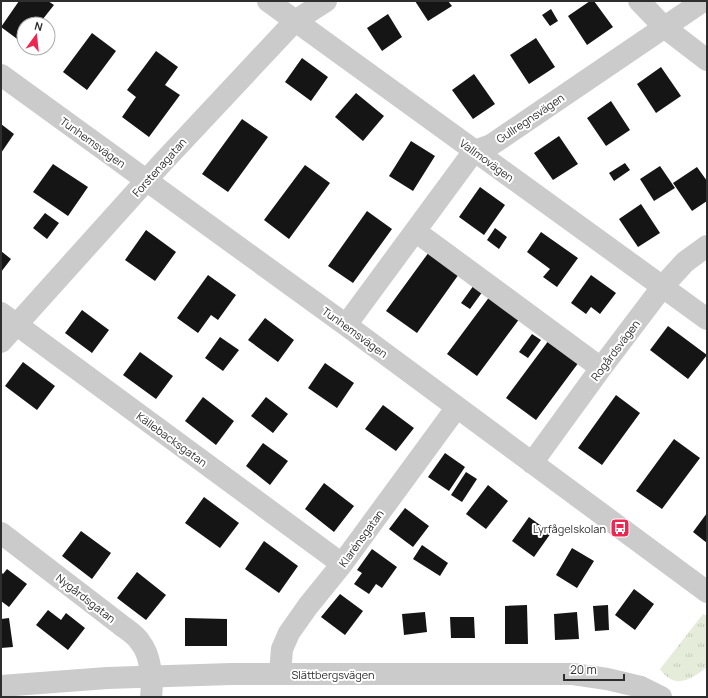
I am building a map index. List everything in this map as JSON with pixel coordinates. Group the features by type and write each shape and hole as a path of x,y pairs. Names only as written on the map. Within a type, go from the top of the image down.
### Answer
{"street":[{"name":"Vallmovägen","path":"268,1 474,152 707,319"},
{"name":"Forstenagatan","path":"1,342 9,319 146,180 295,21 326,1"},
{"path":"639,1 664,27 707,60"},
{"name":"Gullregnsvägen","path":"474,152 492,145 703,1"},
{"name":"Tunhemsvägen","path":"1,75 346,325 707,592"},
{"path":"346,325 474,152"},
{"path":"415,231 601,368"},
{"name":"Rogårdsvägen","path":"532,463 663,286 685,262 707,246"},
{"name":"Källebacksgatan","path":"9,319 342,564"},
{"name":"Klarénsgatan","path":"280,673 282,649 289,634 308,606 342,564 457,407"},
{"name":"Nygårdsgatan","path":"1,533 140,641 146,653 151,687"},
{"name":"Slättbergsvägen","path":"1,686 107,678 151,687 231,674 573,674 607,679 641,687 661,697"}],"green space":[{"path":"703,614 707,616 707,667 695,676 683,681 671,679 660,669"}],"building":[{"path":"19,1 48,1 54,5 45,16 16,16 16,38 1,27"},
{"path":"415,1 448,1 452,6 428,21"},
{"path":"590,1 594,1 613,27 587,45 568,16"},
{"path":"551,9 558,21 550,26 542,15"},
{"path":"388,14 402,37 382,51 367,28"},
{"path":"92,33 116,51 87,90 63,72"},
{"path":"536,38 555,67 529,84 510,55"},
{"path":"156,51 178,67 165,85 180,95 149,137 122,117 136,97 127,90"},
{"path":"302,58 328,77 311,101 285,82"},
{"path":"661,67 681,96 656,113 637,84"},
{"path":"474,74 495,104 473,119 452,90"},
{"path":"356,93 384,116 363,141 335,117"},
{"path":"611,101 630,130 606,146 587,118"},
{"path":"242,119 268,137 228,192 202,174"},
{"path":"1,124 14,134 1,153"},
{"path":"559,136 578,164 553,180 534,153"},
{"path":"411,141 435,156 413,191 389,176"},
{"path":"625,163 630,170 614,181 609,173"},
{"path":"53,164 88,187 68,216 33,192"},
{"path":"305,165 330,183 289,239 264,220"},
{"path":"660,166 675,188 654,201 640,179"},
{"path":"697,167 707,181 707,201 692,211 673,183"},
{"path":"480,187 505,205 484,235 459,217"},
{"path":"641,204 660,233 638,247 619,219"},
{"path":"367,211 392,229 353,283 328,266"},
{"path":"45,213 59,223 47,239 33,228"},
{"path":"495,228 507,237 499,249 487,240"},
{"path":"146,230 176,252 155,281 125,260"},
{"path":"541,232 578,258 557,287 543,277 550,269 527,252"},
{"path":"1,251 11,259 1,272"},
{"path":"429,252 459,274 417,333 386,311"},
{"path":"208,275 236,295 218,320 211,315 198,333 177,318"},
{"path":"591,275 616,293 600,314 591,307 586,314 571,303"},
{"path":"474,285 483,291 470,309 461,303"},
{"path":"490,296 520,318 477,376 447,354"},
{"path":"82,310 109,330 92,353 65,333"},
{"path":"265,318 294,340 278,362 248,340"},
{"path":"668,326 707,355 688,379 650,350"},
{"path":"532,334 541,340 528,358 519,352"},
{"path":"220,337 239,350 223,371 205,358"},
{"path":"549,340 579,362 536,420 506,398"},
{"path":"140,352 173,376 156,399 123,375"},
{"path":"23,362 55,386 37,410 5,386"},
{"path":"325,363 354,383 337,408 308,388"},
{"path":"616,395 640,413 602,465 578,448"},
{"path":"203,397 234,421 216,445 185,421"},
{"path":"266,397 288,414 273,433 251,416"},
{"path":"383,405 414,428 396,451 365,429"},
{"path":"674,439 700,458 662,509 636,491"},
{"path":"263,443 288,461 270,485 246,466"},
{"path":"445,453 465,467 449,491 428,477"},
{"path":"466,472 477,479 462,502 451,495"},
{"path":"324,483 354,506 334,532 305,509"},
{"path":"488,485 508,501 486,529 466,514"},
{"path":"204,497 239,523 220,548 185,523"},
{"path":"405,508 429,526 413,547 389,529"},
{"path":"707,513 707,543 693,532"},
{"path":"529,517 551,533 534,557 512,541"},
{"path":"81,531 111,553 92,579 62,556"},
{"path":"264,541 298,566 279,593 245,569"},
{"path":"422,545 448,563 440,576 413,559"},
{"path":"572,548 594,561 577,588 556,575"},
{"path":"372,549 397,567 382,588 376,584 369,594 354,584 362,573 357,570"},
{"path":"7,569 27,584 9,607 1,601 1,572 3,574"},
{"path":"137,572 166,595 146,620 117,598"},
{"path":"634,589 654,604 635,630 615,615"},
{"path":"340,594 363,611 345,635 321,617"},
{"path":"527,605 528,644 505,644 505,606"},
{"path":"608,605 609,630 595,631 593,606"},
{"path":"48,610 61,620 66,613 85,628 68,650 36,625"},
{"path":"425,612 427,632 404,635 402,614"},
{"path":"577,612 579,639 555,640 554,614"},
{"path":"450,617 474,617 475,638 451,638"},
{"path":"9,618 13,647 1,648 1,619"},
{"path":"185,618 227,619 227,646 185,646"}],"place":[{"name":"Lyrfågelskolan","path":"620,528"}]}
